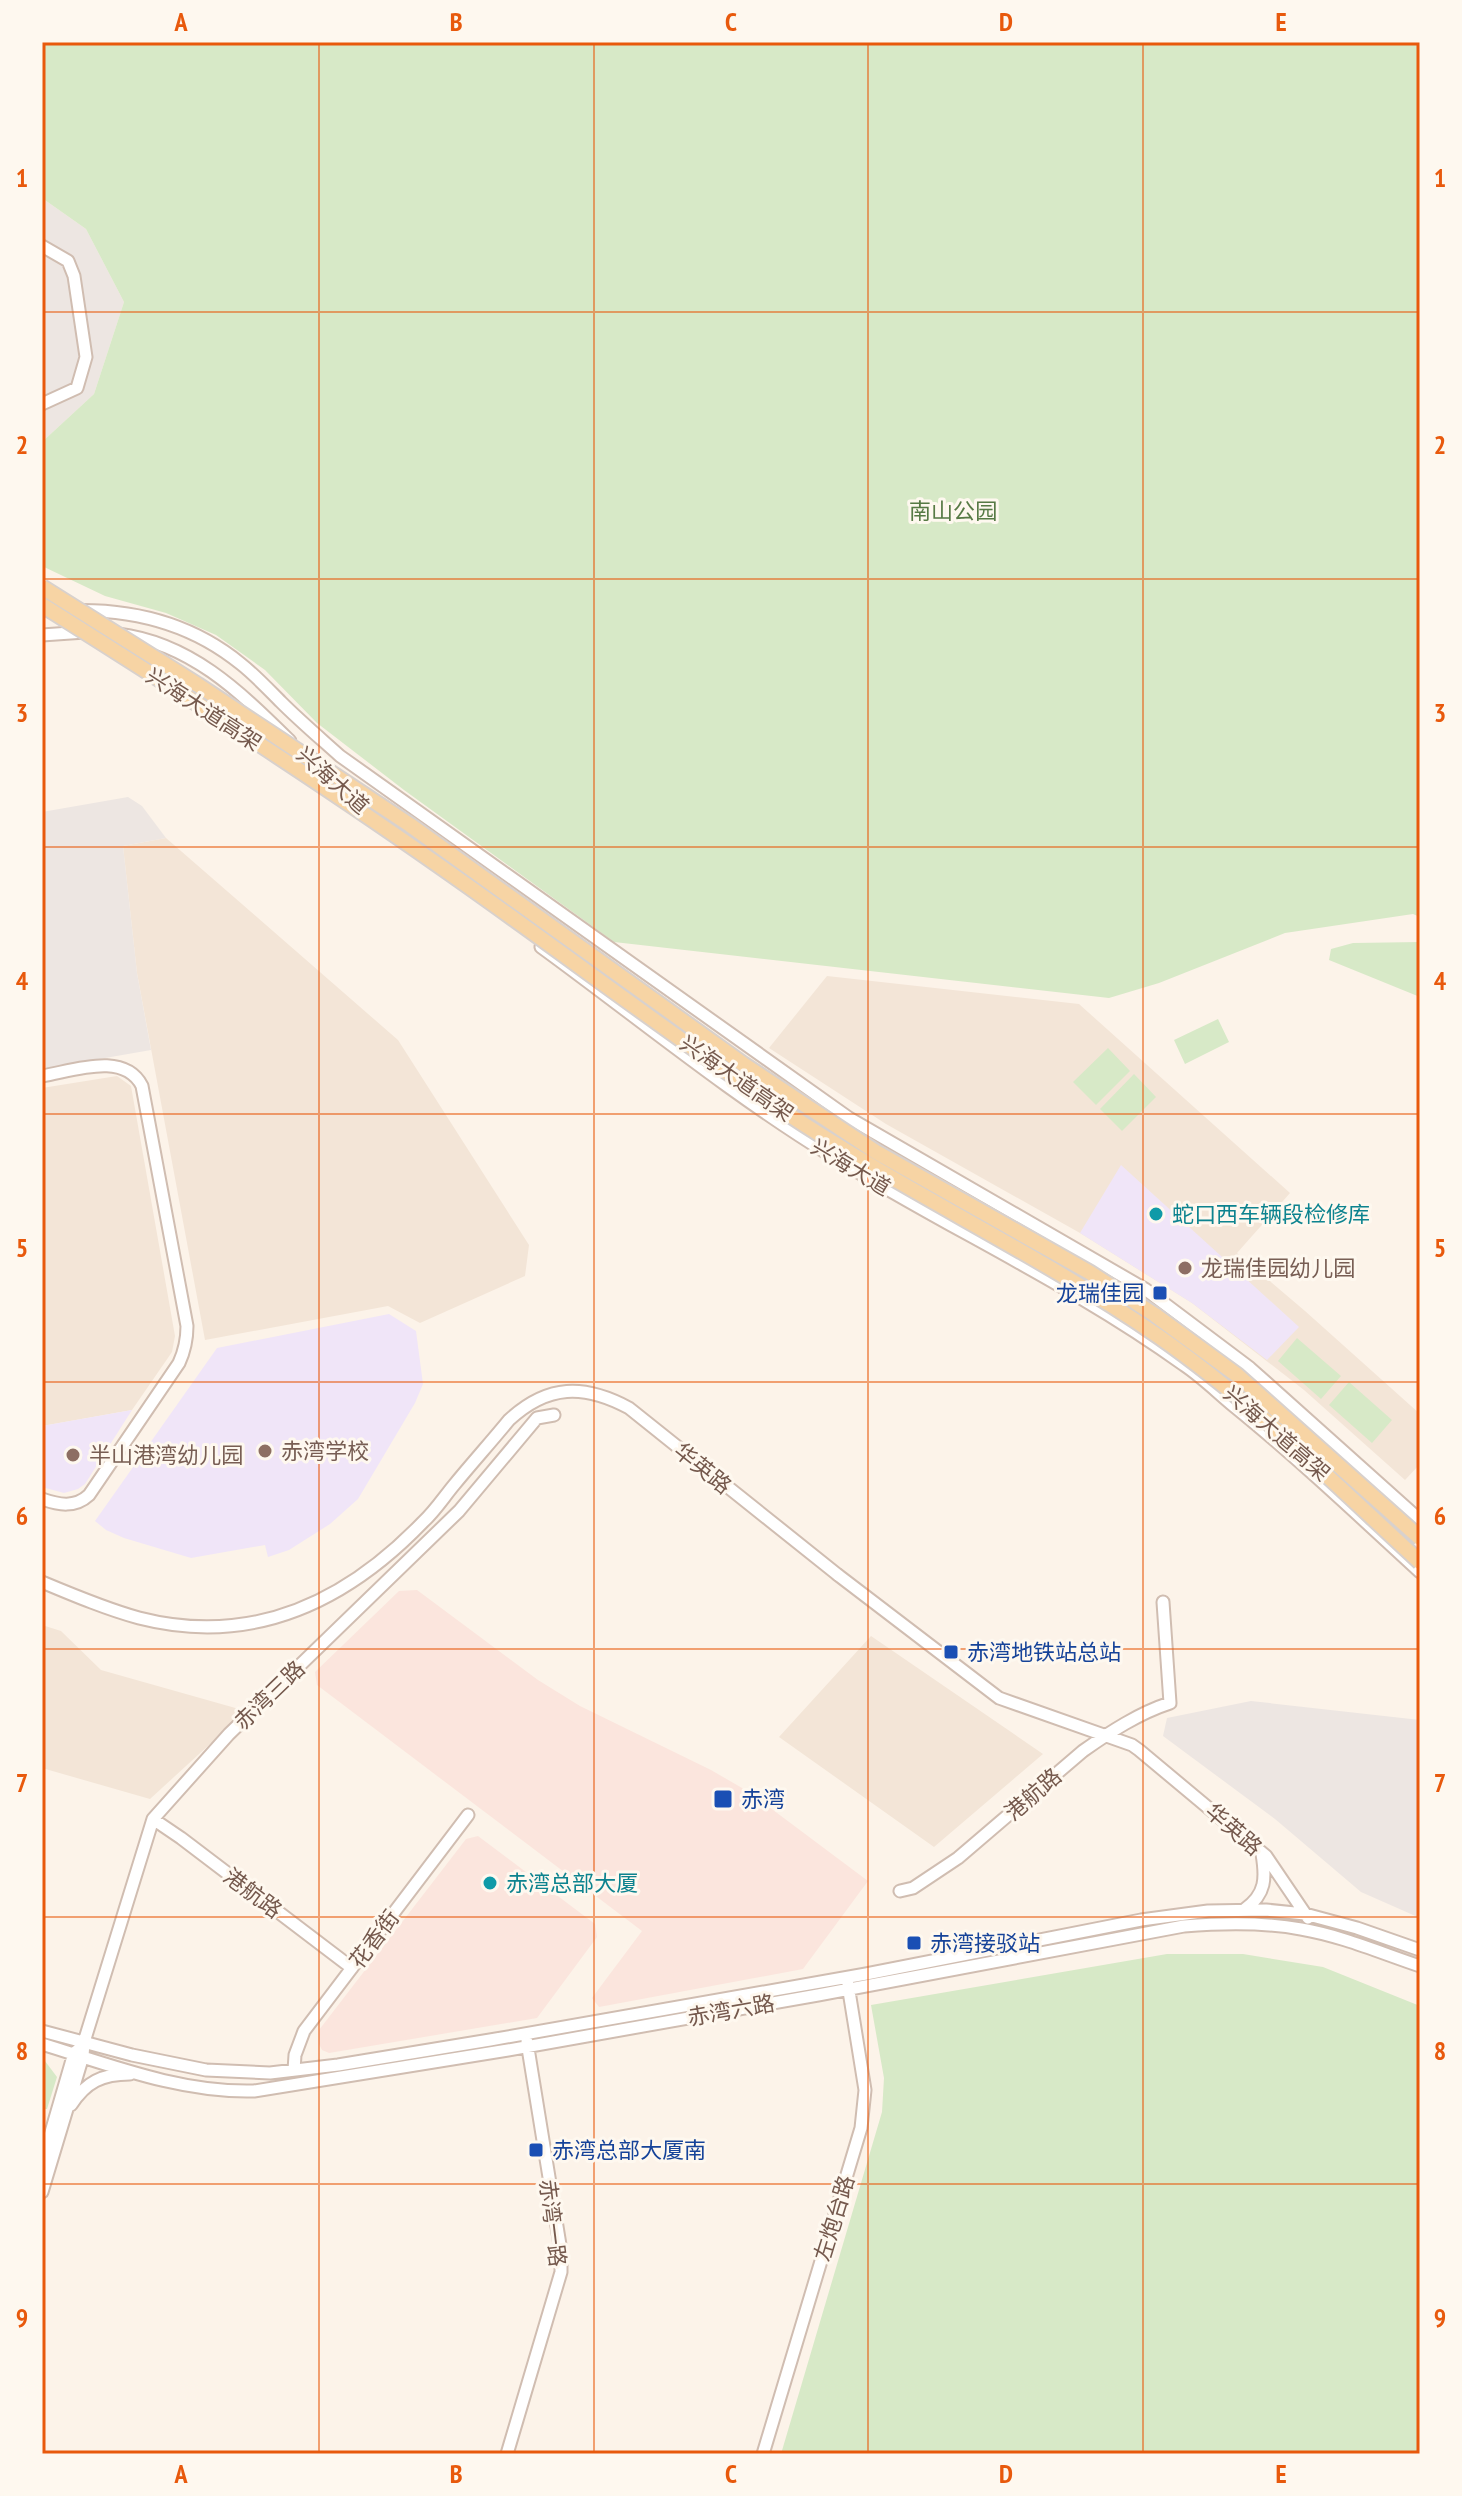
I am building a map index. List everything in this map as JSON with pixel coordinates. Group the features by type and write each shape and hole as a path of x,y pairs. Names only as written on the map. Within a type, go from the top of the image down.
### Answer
{"main road":[{"name":"兴海大道高架","path":"42,587 361,792 743,1064 876,1152 1089,1272 1155,1315 1237,1375 1420,1538"},
{"name":"兴海大道高架","path":"42,605 320,784 824,1138 1084,1289 1160,1338 1252,1409 1420,1562"}],"street":[{"path":"42,246 68,261 74,276 86,357 77,388 42,404"},
{"name":"兴海大道","path":"42,613 99,610 135,614 168,623 221,649 244,666 340,756 849,1118 1145,1289 1250,1368 1420,1520"},
{"name":"兴海大道","path":"42,635 88,632 134,636 183,653 221,677 330,779 410,848 763,1111 902,1198 1031,1268 1125,1324 1186,1366 1274,1438 1420,1572"},
{"path":"42,1076 113,1065 128,1069 137,1076 142,1086 187,1338 179,1363 89,1495 83,1501 68,1505 42,1499"},
{"name":"华英路","path":"42,1582 139,1618 177,1624 212,1627 244,1624 304,1609 369,1572 425,1521 523,1407 538,1398 571,1390 597,1394 629,1408 838,1575 999,1698 1139,1750 1262,1852 1316,1932"},
{"name":"赤湾三路","path":"42,2163 84,2042 153,1819 229,1734 459,1511 537,1418 554,1415"},
{"name":"港航路","path":"900,1891 913,1888 958,1858 1105,1735 1154,1708 1170,1703 1163,1602"},
{"name":"花香街","path":"294,2070 295,2055 304,2031 468,1815"},
{"name":"港航路","path":"153,1819 352,1968"},
{"path":"1245,1910 1263,1890 1265,1874 1262,1852"},
{"name":"赤湾六路","path":"848,1983 1141,1920 1208,1911 1305,1914 1420,1950"},
{"name":"赤湾六路","path":"42,2044 137,2074 236,2091 254,2091 527,2039 1184,1926 1218,1923 1266,1925 1316,1932 1420,1966"},
{"name":"左炮台路","path":"763,2454 861,2128 865,2090 848,1983"},
{"name":"赤湾六路","path":"42,2031 206,2070 247,2073 338,2065 527,2039"},
{"name":"赤湾一路","path":"507,2454 561,2272 561,2251 527,2039"},
{"name":"赤湾三路","path":"42,2192 66,2112 79,2054"},
{"path":"66,2112 95,2079 116,2074 137,2074"}],"shaded area":[{"path":"42,198 86,229 124,302 94,394 42,442"},
{"path":"128,797 142,806 166,838 123,846 137,973 151,1050 42,1069 42,812"},
{"path":"166,838 398,1040 529,1245 525,1276 420,1323 388,1306 205,1340 137,973 123,846"},
{"name":"蛇口西车辆段检修库","path":"827,976 1079,1004 1290,1193 1237,1253 1420,1414 1420,1464 1405,1480 1304,1390 1192,1303 1080,1233 886,1124 769,1048"},
{"path":"117,1076 131,1086 175,1336 172,1352 132,1410 42,1426 42,1088"},
{"name":"龙瑞佳园幼儿园","path":"1121,1165 1299,1327 1267,1360 1192,1303 1080,1233"},
{"name":"赤湾学校","path":"389,1314 416,1331 423,1384 358,1499 330,1524 289,1550 268,1557 265,1545 191,1558 124,1538 95,1521 217,1348"},
{"name":"半山港湾幼儿园","path":"132,1410 85,1484 64,1493 42,1487 42,1426"},
{"path":"417,1590 538,1680 580,1706 749,1792 868,1881 803,1969 599,2007 592,1998 642,1931 317,1685 315,1672 399,1591"},
{"path":"42,1625 61,1631 101,1670 246,1711 150,1799 42,1768"},
{"path":"871,1636 1043,1754 934,1847 779,1737"},
{"path":"1251,1701 1420,1720 1420,1918 1361,1892 1275,1819 1163,1736 1167,1718"},
{"path":"478,1836 595,1924 597,1937 537,2018 329,2053 322,2050 319,2030 466,1839"}],"green space":[{"name":"南山公园","path":"42,42 1420,42 1420,917 1413,914 1285,933 1159,983 1109,998 614,942 317,723 265,670 216,635 166,613 105,596 42,566 42,442 94,394 124,302 86,229 42,198"},
{"path":"1420,942 1420,997 1329,960 1331,949 1353,943"},
{"path":"1218,1019 1229,1042 1185,1064 1174,1040"},
{"path":"1108,1048 1130,1071 1096,1105 1073,1082"},
{"path":"1134,1074 1156,1097 1122,1131 1100,1109"},
{"path":"1297,1338 1341,1376 1321,1399 1278,1361"},
{"path":"1349,1382 1392,1420 1372,1443 1329,1405"},
{"path":"1167,1954 1243,1954 1323,1967 1420,2006 1420,2454 781,2454 882,2112 884,2078 871,2005"},
{"path":"42,2057 57,2077 47,2109 42,2109"}],"place":[{"name":"蛇口西车辆段检修库","path":"1156,1214"},
{"name":"龙瑞佳园幼儿园","path":"1185,1268"},
{"name":"龙瑞佳园","path":"1160,1293"},
{"name":"赤湾学校","path":"265,1451"},
{"name":"半山港湾幼儿园","path":"73,1455"},
{"name":"赤湾地铁站总站","path":"951,1652"},
{"name":"赤湾","path":"723,1799"},
{"name":"赤湾总部大厦","path":"490,1883"},
{"name":"赤湾接驳站","path":"914,1943"},
{"name":"赤湾总部大厦南","path":"536,2150"}]}
